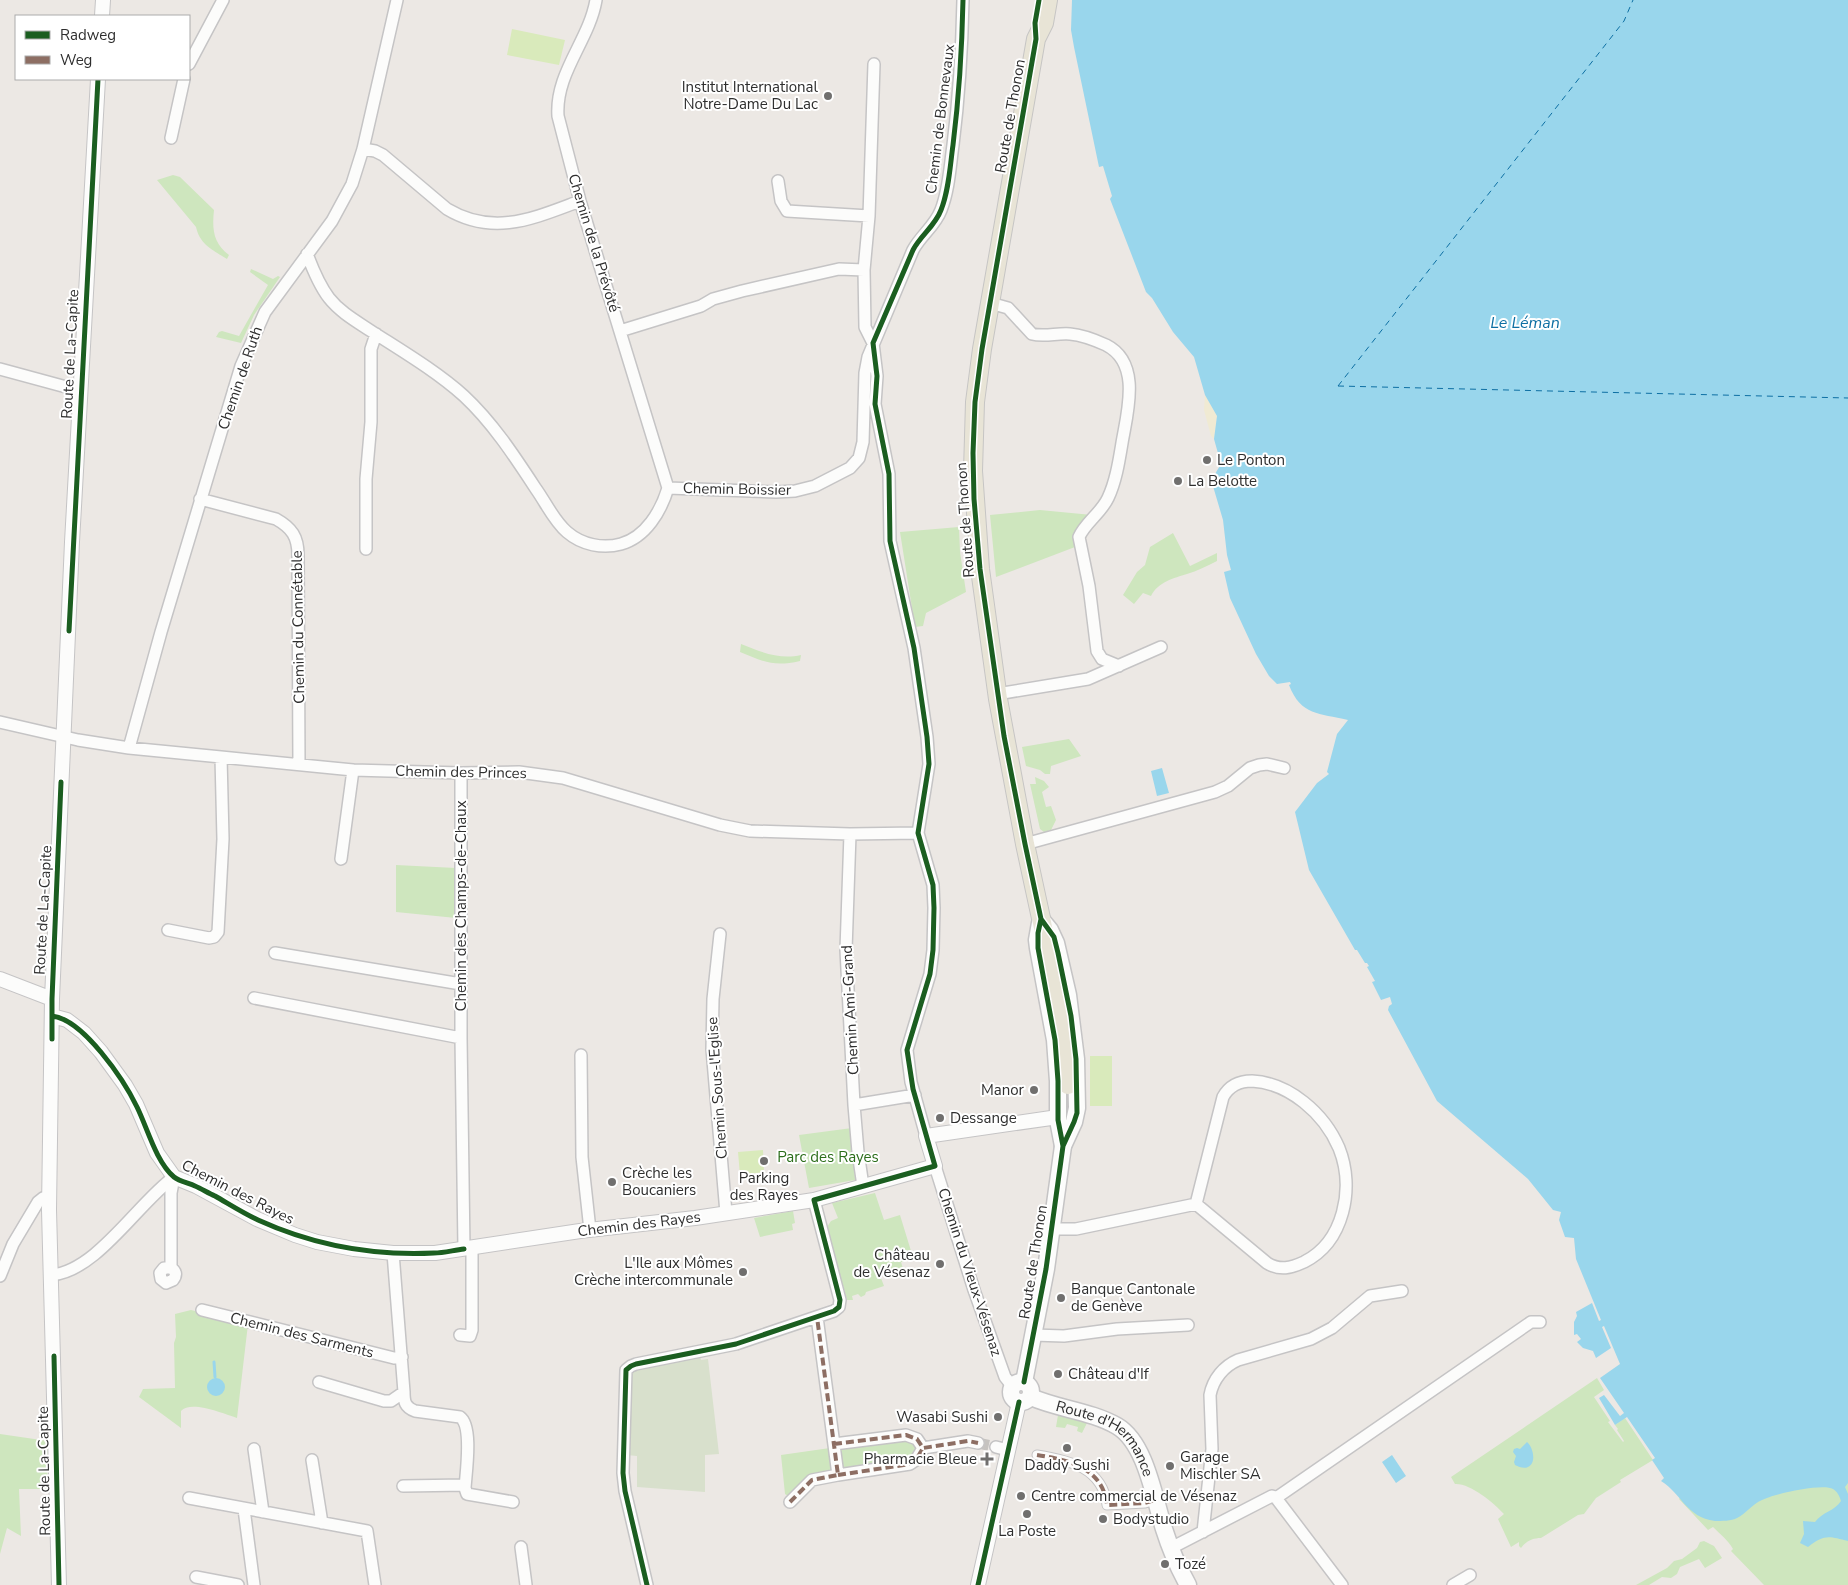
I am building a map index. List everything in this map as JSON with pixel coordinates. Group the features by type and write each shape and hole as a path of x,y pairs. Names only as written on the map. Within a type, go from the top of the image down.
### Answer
{"main road":[{"name":"Route de Thonon","path":"1039,0 1035,23 1036,39 990,303 976,402 973,471 978,555 997,694 1041,919 1037,940 1055,1040 1058,1117 1063,1146"},
{"name":"Route de Thonon","path":"1036,39 1044,22 1048,0"},
{"name":"Route de Thonon","path":"1021,1392 1052,1229 1063,1146 1076,1117 1077,1074 1071,1016 1056,943 1050,930 1041,919"},
{"path":"1041,919 1062,1018 1068,1085"},
{"path":"1058,1117 1076,1117"},
{"name":"Route d'Hermance","path":"1021,1392 1104,1420 1125,1432 1133,1441 1141,1454 1171,1548 1188,1585"}],"street":[{"path":"102,0 102,15"},
{"path":"190,62 223,0"},
{"name":"Chemin de Ruth","path":"130,748 161,632 241,366 254,334 273,298 332,221 356,175 397,0"},
{"name":"Chemin de la Prévôté","path":"596,0 591,21 564,78 558,103 558,116 580,201 668,488"},
{"name":"Chemin de Bonnevaux","path":"873,344 913,250 921,237 936,220 945,197 956,120 963,0"},
{"path":"874,64 869,216 864,270 865,326 873,344 877,376 875,404 889,474 890,541 914,648 927,737 929,764 918,833"},
{"name":"Route de La-Capite","path":"59,1585 49,1197 52,1000 98,80"},
{"path":"171,138 184,80"},
{"path":"363,149 375,151 383,155 447,209 458,215 478,221 494,224 515,222 580,201"},
{"path":"778,181 781,201 787,210 869,216"},
{"name":"Chemin Boissier","path":"307,254 318,282 329,298 346,314 442,378 465,397 497,432 562,527 580,540 592,544 606,546 624,543 634,538 651,522 668,488 795,491 815,486 850,468 859,458 863,442 865,373 873,344"},
{"path":"620,331 742,291 839,269 864,270"},
{"path":"990,303 1008,308 1032,334 1069,334 1088,338 1111,348 1119,355 1125,365 1128,379 1128,412 1114,483 1103,507 1079,537 1089,586 1098,651 1102,659 1119,666"},
{"path":"366,549 366,479 371,422 371,349 376,334"},
{"path":"0,369 81,391"},
{"name":"Chemin du Connétable","path":"200,499 276,518 286,524 296,538 298,555 299,764"},
{"path":"997,694 1088,679 1161,647"},
{"name":"Chemin des Princes","path":"0,722 130,748 353,770 461,773 519,772 564,778 720,825 750,831 850,834 918,833"},
{"path":"168,930 209,938 214,937 218,932 223,839 221,757"},
{"path":"1025,844 1215,792 1228,786 1250,768 1259,765 1267,764 1284,768"},
{"path":"341,859 353,770"},
{"name":"Chemin des Champs-de-Chaux","path":"460,1335 470,1336 472,1330 461,1038 461,773"},
{"name":"Chemin du Vieux-Vésenaz","path":"918,833 933,885 934,908 930,974 907,1050 915,1095 974,1290 1005,1377 1021,1392"},
{"name":"Chemin Ami-Grand","path":"850,834 846,950 854,1105 863,1186"},
{"name":"Chemin Sous-l'Eglise","path":"720,934 713,999 712,1049 726,1213"},
{"path":"274,953 461,984"},
{"path":"0,979 52,1000"},
{"path":"254,998 461,1038"},
{"name":"Chemin des Rayes","path":"52,1016 67,1020 84,1033 101,1052 132,1098 157,1153 174,1177 196,1186 257,1219 295,1235 317,1242 354,1249 394,1253 434,1253 590,1230 726,1213 814,1200 935,1166"},
{"path":"581,1054 582,1156 590,1230"},
{"path":"1252,1080 1269,1082 1298,1098 1318,1115 1340,1150 1345,1183 1344,1207 1338,1228 1322,1250 1294,1267 1279,1268 1267,1263 1196,1204 1221,1101 1231,1087 1241,1082 1252,1080"},
{"path":"854,1105 915,1095"},
{"path":"926,1136 1058,1117"},
{"path":"51,1275 67,1272 85,1261 113,1236 163,1185 174,1177"},
{"name":"Chemin des Rayes","path":"171,1268 171,1193 174,1177"},
{"path":"0,1276 14,1244 38,1202 43,1198 49,1197"},
{"path":"647,1585 623,1473 626,1370 636,1364 736,1344 834,1312 840,1300 814,1200"},
{"path":"1052,1229 1076,1229 1196,1204"},
{"path":"394,1253 405,1404 414,1411 460,1417 464,1420 467,1430 466,1494"},
{"path":"1203,1532 1212,1449 1210,1395 1212,1387 1221,1373 1227,1366 1238,1360 1319,1335 1332,1328 1370,1296 1402,1290"},
{"name":"Chemin des Sarments","path":"202,1310 394,1358 402,1357"},
{"path":"817,1317 838,1475"},
{"path":"1276,1498 1531,1322 1540,1322"},
{"path":"1033,1335 1058,1336 1117,1329 1188,1325"},
{"path":"319,1382 384,1401 391,1401 404,1392"},
{"name":"Route de Thonon","path":"978,1585 1002,1449 1021,1392"},
{"path":"834,1444 906,1435 917,1439 923,1448"},
{"path":"923,1448 968,1441 978,1443"},
{"path":"790,1502 812,1480 910,1464 916,1460 923,1448"},
{"path":"254,1449 263,1512"},
{"path":"1037,1455 1068,1460 1095,1476 1104,1490 1107,1505 1145,1503 1155,1500"},
{"path":"312,1460 322,1523"},
{"path":"403,1486 514,1502"},
{"path":"1171,1548 1272,1496 1276,1498 1342,1585"},
{"path":"189,1498 367,1531 375,1585"},
{"path":"244,1508 254,1585"},
{"path":"521,1546 526,1585"},
{"path":"1453,1585 1470,1575"},
{"path":"196,1577 238,1585"}],"green space":[{"path":"512,29 565,40 559,65 507,55"},
{"path":"173,175 180,177 214,210 213,223 215,235 220,246 229,255 227,259 204,243 196,227 157,180"},
{"path":"251,269 273,279 278,276 280,277 254,315 241,343 216,337 222,331 239,336 268,285 250,272"},
{"path":"1040,510 1092,515 1075,547 996,577 990,515"},
{"path":"959,527 960,552 966,592 926,613 923,626 915,627 900,532"},
{"path":"1173,533 1190,566 1217,553 1217,561 1167,581 1158,587 1151,596 1143,593 1134,604 1123,595 1137,572 1145,565 1150,547"},
{"path":"741,644 778,656 801,655 800,661 783,664 769,663 740,652"},
{"path":"1069,739 1081,756 1051,766 1050,774 1045,774 1040,770 1026,766 1022,747"},
{"path":"1035,777 1044,781 1049,787 1042,792 1046,807 1051,806 1056,820 1051,830 1044,832 1040,829 1030,784 1036,784"},
{"path":"396,865 456,868 456,918 396,912"},
{"path":"1090,1056 1112,1056 1112,1106 1090,1106"},
{"name":"Parc des Rayes","path":"852,1128 855,1180 809,1188 799,1135"},
{"path":"763,1150 764,1172 740,1175 738,1152"},
{"path":"875,1193 884,1220 900,1215 911,1251 909,1255 910,1260 901,1262 904,1272 891,1277 885,1271 879,1273 884,1286 866,1292 861,1297 858,1294 852,1296 853,1300 847,1300 827,1227 831,1221 838,1218 832,1203"},
{"path":"793,1211 795,1223 792,1224 793,1230 760,1237 754,1218"},
{"path":"1848,1238 1848,1585 1764,1585 1731,1551 1733,1549 1724,1537 1713,1527 1708,1530 1679,1499"},
{"path":"191,1310 248,1324 237,1418 200,1407 186,1408 181,1411 181,1428 139,1397 143,1389 175,1388 175,1314"},
{"path":"700,1356 701,1360 708,1359 719,1454 705,1455 705,1492 637,1487 637,1456 627,1455 630,1374 634,1369"},
{"path":"1597,1378 1604,1390 1594,1397 1610,1421 1608,1422 1623,1442 1615,1425 1625,1418 1653,1460 1620,1480 1621,1482 1596,1498 1584,1514 1578,1515 1541,1538 1530,1540 1521,1548 1519,1542 1511,1547 1498,1519 1504,1514 1488,1499 1474,1490 1455,1484 1451,1477"},
{"path":"1058,1415 1088,1421 1082,1433 1077,1431 1078,1427 1067,1424 1065,1428 1056,1427"},
{"path":"0,1434 48,1441 47,1489 19,1489 21,1536 7,1528 0,1554"},
{"path":"906,1437 919,1447 914,1458 845,1470 843,1468 839,1446"},
{"path":"830,1448 833,1471 793,1494 788,1496 785,1494 781,1455"},
{"path":"1704,1541 1714,1546 1722,1558 1705,1568 1699,1559 1680,1567 1677,1574 1671,1578 1662,1577 1649,1585 1636,1585 1667,1568 1674,1561 1682,1559 1697,1548 1700,1542"}],"sand":[{"path":"1205,395 1217,416 1214,439 1211,436 1204,410"}],"water":[{"name":"Le Léman","path":"1072,0 1848,0 1848,1483 1845,1487 1848,1494 1848,1541 1827,1537 1818,1540 1808,1547 1800,1543 1804,1534 1803,1521 1815,1522 1841,1501 1836,1491 1828,1488 1819,1487 1798,1490 1768,1498 1758,1502 1732,1520 1715,1521 1705,1519 1691,1510 1661,1481 1664,1478 1652,1460 1655,1458 1627,1417 1615,1425 1599,1398 1604,1395 1620,1416 1624,1413 1600,1378 1620,1364 1604,1326 1602,1327 1611,1348 1596,1358 1593,1351 1583,1348 1577,1342 1581,1339 1577,1334 1574,1335 1576,1312 1592,1303 1599,1321 1601,1320 1576,1259 1574,1238 1565,1237 1559,1220 1561,1212 1553,1210 1528,1179 1437,1101 1388,1010 1392,1004 1390,997 1381,1000 1372,982 1375,981 1367,967 1369,966 1357,950 1355,950 1309,870 1295,812 1317,783 1329,774 1327,772 1337,734 1348,720 1320,714 1305,708 1294,695 1289,685 1291,684 1290,682 1277,684 1269,676 1256,654 1230,598 1224,572 1231,570 1227,555 1223,520 1210,476 1215,474 1221,464 1214,439 1217,416 1205,395 1194,357 1173,332 1152,298 1146,292 1110,199 1112,196 1103,166 1099,167 1074,47 1071,30"},
{"path":"1162,768 1169,793 1157,796 1151,771"},
{"path":"212,1378 220,1378 225,1383 223,1394 212,1396 207,1391 207,1383"},
{"path":"1527,1442 1532,1451 1533,1459 1531,1465 1522,1468 1515,1465 1516,1456 1513,1452 1514,1449 1520,1449"},
{"path":"1392,1455 1406,1476 1396,1483 1382,1462"}],"waterway":[{"path":"214,1362 215,1377"}],"ferry route":[{"path":"1338,386 1624,21 1633,0"},
{"path":"1338,386 1848,398"}],"tunnel":[{"path":"1064,1140 1068,1085"},
{"path":"978,1443 996,1447"}],"marked path":[{"path":"790,1502 812,1480 838,1475 817,1317"},
{"path":"834,1444 906,1435 917,1439 923,1448 968,1441 978,1443"},
{"path":"838,1475 910,1464 916,1460 923,1448"},
{"path":"1037,1455 1072,1463 1092,1474 1104,1492 1107,1505 1145,1503 1155,1500"}],"cycle path":[{"path":"647,1585 625,1491 623,1473 626,1370 636,1364 736,1344 834,1311 839,1307 840,1300 814,1200 935,1166 913,1089 907,1050 930,974 933,950 933,885 918,833 929,764 927,737 914,648 890,541 889,474 875,404 877,376 873,343 913,250 932,226 944,202 950,170 957,109 963,0"},
{"path":"1024,1382 1046,1269 1063,1146 1077,1113 1076,1059 1071,1016 1058,953 1054,937 1041,919 1004,736 980,569 974,499 973,453 975,402 982,349 1036,39 1035,23 1039,0"},
{"path":"69,631 98,80"},
{"path":"52,1039 61,782"},
{"path":"1041,919 1038,933 1038,948 1055,1040 1058,1120 1063,1146"},
{"path":"52,1016 64,1020 77,1028 113,1067 131,1095 162,1163 174,1177 200,1188 258,1220 279,1229 322,1242 388,1253 438,1253 464,1249"},
{"path":"54,1356 59,1585"},
{"path":"978,1585 1019,1402"}],"place":[{"name":"Institut International Notre-Dame Du Lac","path":"828,96"},
{"name":"Le Ponton","path":"1207,460"},
{"name":"La Belotte","path":"1178,481"},
{"name":"Manor","path":"1034,1090"},
{"name":"Dessange","path":"940,1118"},
{"name":"Parking des Rayes","path":"764,1161"},
{"name":"Crèche les Boucaniers","path":"612,1182"},
{"name":"Château de Vésenaz","path":"940,1264"},
{"name":"L'Ile aux Mômes Crèche intercommunale","path":"743,1272"},
{"name":"Banque Cantonale de Genève","path":"1061,1298"},
{"name":"Château d'If","path":"1058,1374"},
{"name":"Wasabi Sushi","path":"998,1417"},
{"name":"Daddy Sushi","path":"1067,1448"},
{"name":"Pharmacie Bleue","path":"987,1459"},
{"name":"Garage Mischler SA","path":"1170,1466"},
{"name":"Centre commercial de Vésenaz","path":"1021,1496"},
{"name":"La Poste","path":"1027,1514"},
{"name":"Bodystudio","path":"1103,1519"},
{"name":"Tozé","path":"1165,1564"}]}
